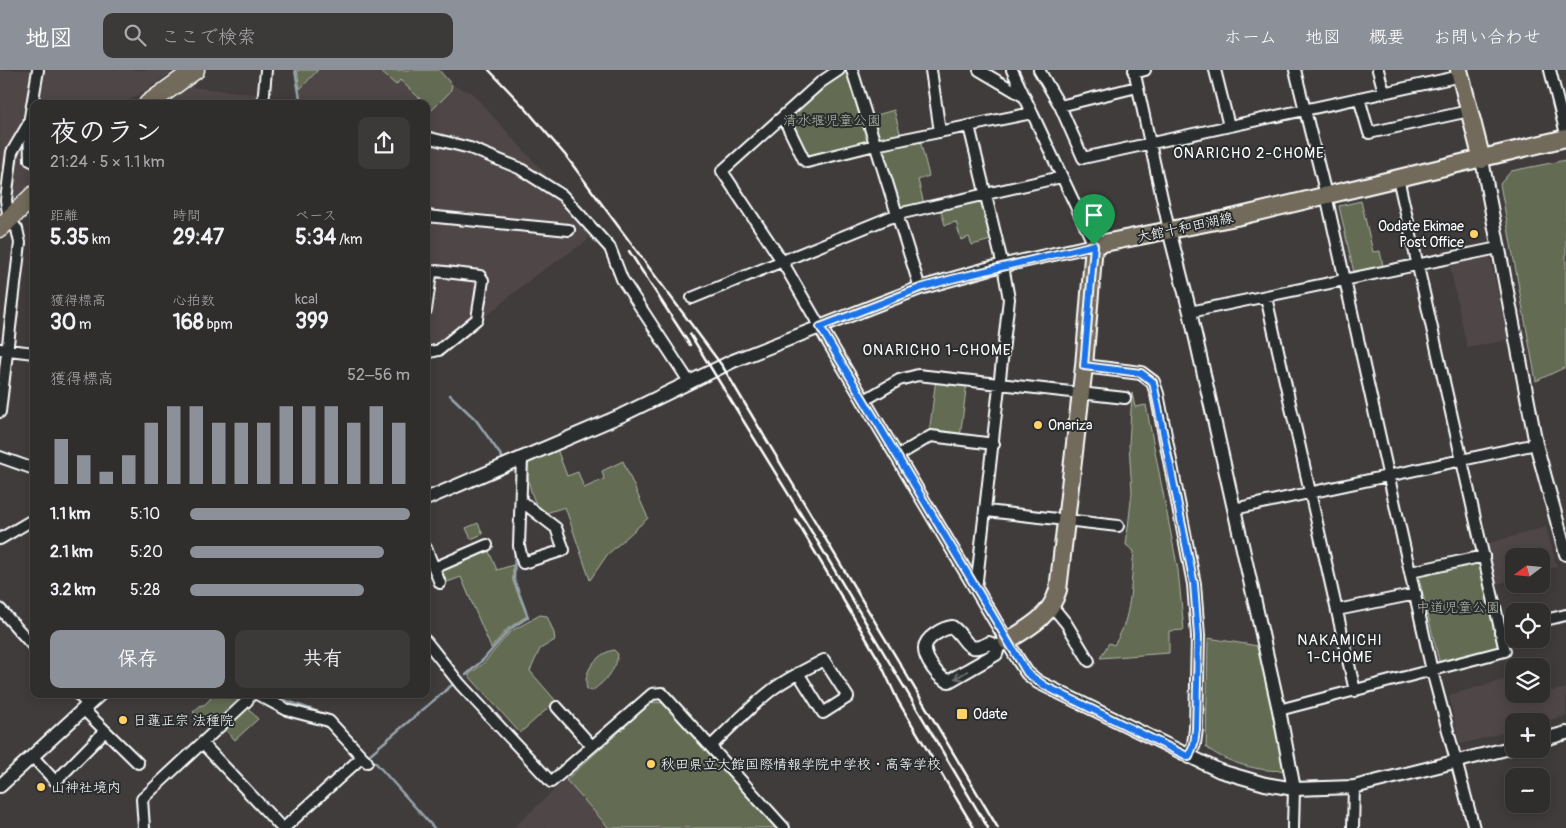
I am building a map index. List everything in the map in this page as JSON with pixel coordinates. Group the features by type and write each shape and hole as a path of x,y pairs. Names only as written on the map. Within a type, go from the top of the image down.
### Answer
{"highway":[{"path":"153,100 194,70"},
{"path":"4,224 30,199"}],"main road":[{"path":"1460,73 1482,160"},
{"name":"大館十和田湖線","path":"1094,245 1482,160 1566,138"},
{"path":"1003,644 1039,621 1052,606 1060,581 1084,366 1094,245"}],"street":[{"path":"33,100 38,70"},
{"path":"263,100 266,70"},
{"path":"839,70 821,82 722,171 782,261 863,401 976,589 1003,644 1027,673 1038,682 1189,757 1241,778 1294,789 1354,787 1505,749"},
{"path":"852,70 920,288"},
{"path":"931,70 940,132"},
{"path":"979,70 1024,97"},
{"path":"430,497 690,383 733,361 920,288 1094,245 1012,70"},
{"path":"1039,70 1060,106 1083,158 1360,98 1460,73"},
{"path":"1145,70 1134,71 1137,87 1169,230 1190,312 1279,710 1294,789 1293,828"},
{"path":"1215,70 1229,126"},
{"path":"1295,70 1326,195 1432,671 1474,828"},
{"path":"1378,70 1384,92"},
{"path":"1550,70 1566,134"},
{"path":"1060,106 1137,87"},
{"path":"1360,98 1369,133 1469,111"},
{"path":"783,118 804,160 807,162 875,145 1032,113"},
{"path":"30,117 30,160"},
{"path":"0,412 4,349 20,243 17,230 4,224 6,200 12,152 29,123"},
{"path":"969,126 1003,266 1009,299 976,589"},
{"path":"430,138 470,148 519,168 563,196 610,248 622,279 690,383"},
{"path":"1482,160 1536,444 1566,554"},
{"path":"692,298 898,214 1061,177"},
{"path":"1279,710 1505,652 1398,178"},
{"path":"430,216 569,230"},
{"path":"1190,312 1266,298 1498,248"},
{"path":"430,273 436,271 480,276 483,280 476,319 439,350 430,352"},
{"path":"1266,298 1355,691"},
{"path":"4,349 30,352"},
{"path":"1084,366 1141,373 1153,382 1157,394 1189,549 1196,609 1196,729 1194,744 1189,757"},
{"path":"863,401 910,376 932,376 1125,398"},
{"path":"896,456 931,436 994,444"},
{"path":"1234,509 1461,458 1536,444"},
{"path":"0,457 30,468"},
{"path":"521,501 556,528 564,550 523,563 520,546 521,501 522,457"},
{"path":"986,511 1118,526"},
{"path":"0,539 30,521"},
{"path":"434,568 487,545"},
{"path":"1411,572 1484,556"},
{"path":"430,558 440,583"},
{"path":"1336,610 1416,594"},
{"path":"1052,606 1066,623 1089,661"},
{"path":"0,609 30,643"},
{"path":"1550,619 1566,615"},
{"path":"952,627 963,641 972,648 982,648 990,643 1003,644 996,654 949,681 940,677 926,654 925,648 929,639 952,627"},
{"path":"1500,632 1505,631"},
{"path":"430,646 460,684 551,782 652,694 662,693 784,828"},
{"path":"711,746 772,689 798,673 824,660 848,697 823,713 798,673"},
{"path":"80,698 105,731 138,763"},
{"path":"0,786 96,698"},
{"path":"144,828 142,799 249,698"},
{"path":"202,743 283,828 365,759 329,722 287,710 264,698"},
{"path":"557,707 592,746"},
{"path":"33,757 54,780 58,779 105,731"},
{"path":"1550,737 1566,733"},
{"path":"1353,828 1354,787"}],"shaded area":[{"path":"0,70 175,70 131,100 30,100 30,184 0,212"},
{"path":"318,70 379,70 396,84 400,80 421,100 302,100 300,89"},
{"path":"452,85 472,93 593,227 587,241 533,277 430,363 430,108 432,110 450,92"},
{"path":"190,87 257,94 256,100 172,100"},
{"path":"1489,253 1508,340 1467,348 1449,262"},
{"path":"1546,527 1557,567 1550,569 1550,548 1505,548 1505,582 1494,585 1485,544"},
{"path":"1505,679 1505,703 1550,703 1550,692 1566,688 1566,716 1550,720 1550,713 1505,713 1505,732 1461,744 1449,695"},
{"name":"秋田県立大館国際情報学院中学校・高等学校","path":"652,700 663,700 777,828 513,828"}],"green space":[{"path":"297,70 318,70 300,89"},
{"path":"379,70 439,70 452,85 450,92 432,110 430,108 430,100 421,100 400,80 396,85"},
{"name":"清水堰児童公園","path":"850,70 873,142 809,160 787,117 819,87"},
{"path":"894,110 901,136 881,141 877,138 870,117"},
{"path":"920,140 929,176 918,180 924,204 904,210 899,208 882,153 884,148"},
{"path":"1566,160 1566,367 1536,381 1500,184 1511,171"},
{"path":"1361,201 1373,252 1380,251 1383,266 1354,273 1339,206"},
{"path":"979,202 983,205 991,240 972,245 969,237 961,240 956,222 945,225 941,211"},
{"path":"936,378 967,382 960,438 929,434"},
{"path":"1132,393 1135,407 1146,405 1178,570 1184,630 1169,631 1169,653 1100,658 1109,643 1114,645 1120,634 1125,623 1130,600 1134,551 1126,545 1132,492 1129,444"},
{"path":"557,449 567,476 578,472 584,488 604,479 602,471 623,461 648,518 607,555 590,580 565,507 543,514 530,489 529,461"},
{"path":"478,523 483,534 471,539 466,528"},
{"path":"488,549 497,570 513,565 513,581 527,616 507,629 491,648 461,577 445,583 442,569"},
{"name":"中道児童公園","path":"1477,561 1481,564 1500,648 1443,664 1439,661 1418,574"},
{"path":"540,615 547,616 555,640 540,649 530,671 556,701 520,733 468,675 483,664 510,632"},
{"path":"1208,638 1258,646 1286,762 1285,770 1265,770 1233,762 1206,747"},
{"path":"614,650 618,654 612,670 605,680 592,691 587,689 587,676 592,664 602,655"},
{"path":"211,698 244,698 214,730 193,712 201,705 204,705"},
{"name":"秋田県立大館国際情報学院中学校・高等学校","path":"652,702 663,703 776,828 609,828 566,780"},
{"path":"246,706 258,719 235,740 223,727"}],"waterway":[{"path":"295,70 300,100"},
{"path":"450,395 476,420 502,457"},
{"path":"466,675 483,660 509,630 528,617 514,580 515,547"},
{"path":"369,755 452,685"},
{"path":"278,698 333,717 367,754"},
{"path":"374,761 434,828"}],"railway":[{"path":"489,70 526,109 566,156 723,367 998,828"},
{"path":"629,251 690,345"},
{"path":"690,334 816,539 988,828"},
{"path":"796,520 880,662 898,701 974,828"}],"place":[{"name":"Oodate Ekimae Post Office","path":"1474,234"},
{"name":"Onariza","path":"1038,425"},
{"name":"Odate","path":"962,714"},
{"name":"日蓮正宗 法種院","path":"123,720"},
{"name":"秋田県立大館国際情報学院中学校・高等学校","path":"651,764"},
{"name":"山神社境内","path":"41,787"}],"district":[{"name":"ONARICHO 2-CHOME","path":"1249,153"},
{"name":"ONARICHO 1-CHOME","path":"937,350"},
{"name":"NAKAMICHI 1-CHOME","path":"1340,648"}],"route":[{"path":"1094,245 1084,366 1141,373 1153,382 1189,549 1198,636 1196,729 1194,744 1189,757 1045,686 1027,673 969,580 820,327 920,288 987,269 1094,245"}]}
